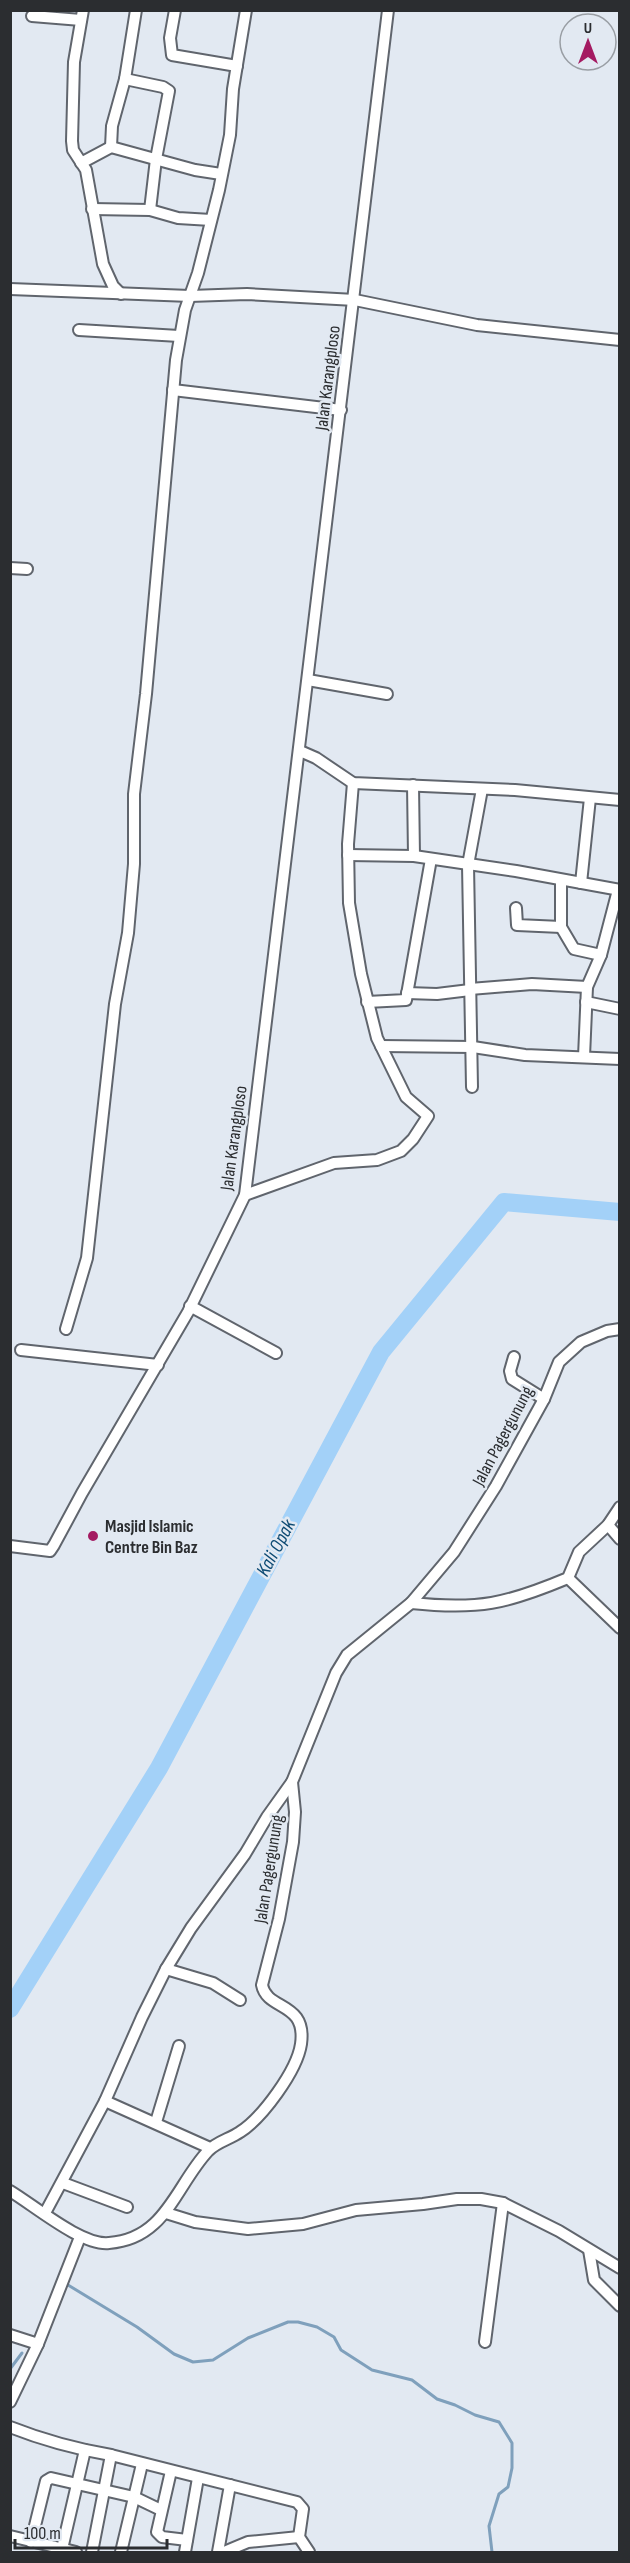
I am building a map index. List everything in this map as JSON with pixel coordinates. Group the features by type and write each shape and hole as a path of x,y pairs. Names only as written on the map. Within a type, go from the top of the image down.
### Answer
{"street":[{"path":"111,147 112,126 125,80 136,10"},
{"path":"175,10 171,38 172,55 237,66"},
{"path":"66,1329 87,1258 115,1004 128,933 135,864 134,794 146,694 179,336 211,220 230,135 237,66 246,10"},
{"name":"Jalan Karangploso","path":"10,1546 50,1551 158,1365 245,1195 355,300 388,10"},
{"path":"32,16 82,15 74,70 73,150 86,170 102,264 113,286 121,294"},
{"path":"125,80 163,87 170,91 156,159 150,210"},
{"path":"81,163 111,147 195,170 221,174"},
{"path":"92,209 150,210 178,218 211,220"},
{"path":"10,288 190,297 247,294 355,300 477,325 620,340"},
{"path":"79,330 179,336"},
{"path":"173,390 340,410"},
{"path":"10,568 27,569"},
{"path":"308,680 387,694"},
{"path":"300,751 316,758 353,783 482,789 620,800"},
{"path":"245,1195 334,1163 376,1160 401,1151 413,1139 428,1116 406,1097 381,1046 367,1002 349,903 348,855 353,783"},
{"path":"412,785 414,856"},
{"path":"472,1087 468,865 482,789"},
{"path":"581,883 590,798"},
{"path":"348,855 414,856 516,871 619,890 601,955 587,987 584,1057"},
{"path":"367,1002 406,1000 431,859"},
{"path":"561,881 561,927 574,949 601,955"},
{"path":"516,908 517,925 561,927"},
{"path":"407,993 437,994 532,984 587,987"},
{"path":"586,1002 620,1009"},
{"path":"381,1046 473,1047 525,1055 620,1059"},
{"path":"190,1306 276,1353"},
{"name":"Jalan Pagergunung","path":"10,2191 80,2237 106,2244 124,2241 147,2230 166,2213 210,2148 240,2132 265,2112 297,2059 301,2044 301,2028 296,2015 265,1995 262,1985 279,1919 293,1842 295,1812 292,1782 341,1664 347,1655 411,1603 454,1552 496,1486 544,1399 559,1362 581,1342 620,1329"},
{"path":"21,1350 158,1365"},
{"path":"514,1357 510,1371 512,1379 544,1399"},
{"path":"411,1603 477,1607 511,1601 568,1578 579,1552 608,1525 620,1507"},
{"path":"608,1525 620,1539"},
{"path":"568,1578 620,1628"},
{"path":"45,2213 105,2101 166,1969 292,1782"},
{"path":"166,1969 213,1983 240,2000"},
{"path":"156,2122 178,2046"},
{"path":"105,2101 210,2148"},
{"path":"63,2183 127,2207"},
{"path":"166,2213 195,2222 248,2229 303,2224 356,2210 457,2199 503,2203 559,2231 620,2268"},
{"path":"485,2342 503,2203"},
{"path":"10,2402 38,2343 80,2237"},
{"path":"589,2250 594,2280 620,2306"},
{"path":"10,2335 38,2343"},
{"path":"10,2427 40,2439 300,2503 303,2509 299,2537 309,2553"},
{"path":"62,2549 85,2450"},
{"path":"92,2553 111,2455"},
{"path":"121,2553 141,2464"},
{"path":"171,2471 156,2529 159,2535 187,2540"},
{"path":"31,2542 46,2481 51,2478 134,2498 161,2510"},
{"path":"185,2553 198,2478"},
{"path":"218,2553 230,2485"},
{"path":"10,2536 76,2553"},
{"path":"224,2553 249,2542 299,2537"}],"waterway":[{"name":"Kali Opak","path":"10,2009 159,1768 381,1352 504,1202 620,1212"},
{"path":"68,2285 137,2327 174,2354 193,2362 213,2360 248,2338 288,2322 298,2322 317,2327 334,2337 341,2350 372,2370 412,2380 437,2399 499,2422 512,2443 512,2468 508,2487 499,2494 489,2526 492,2552"},
{"path":"10,2369 22,2353"}],"place":[{"name":"Masjid Islamic Centre Bin Baz","path":"93,1536"}]}
